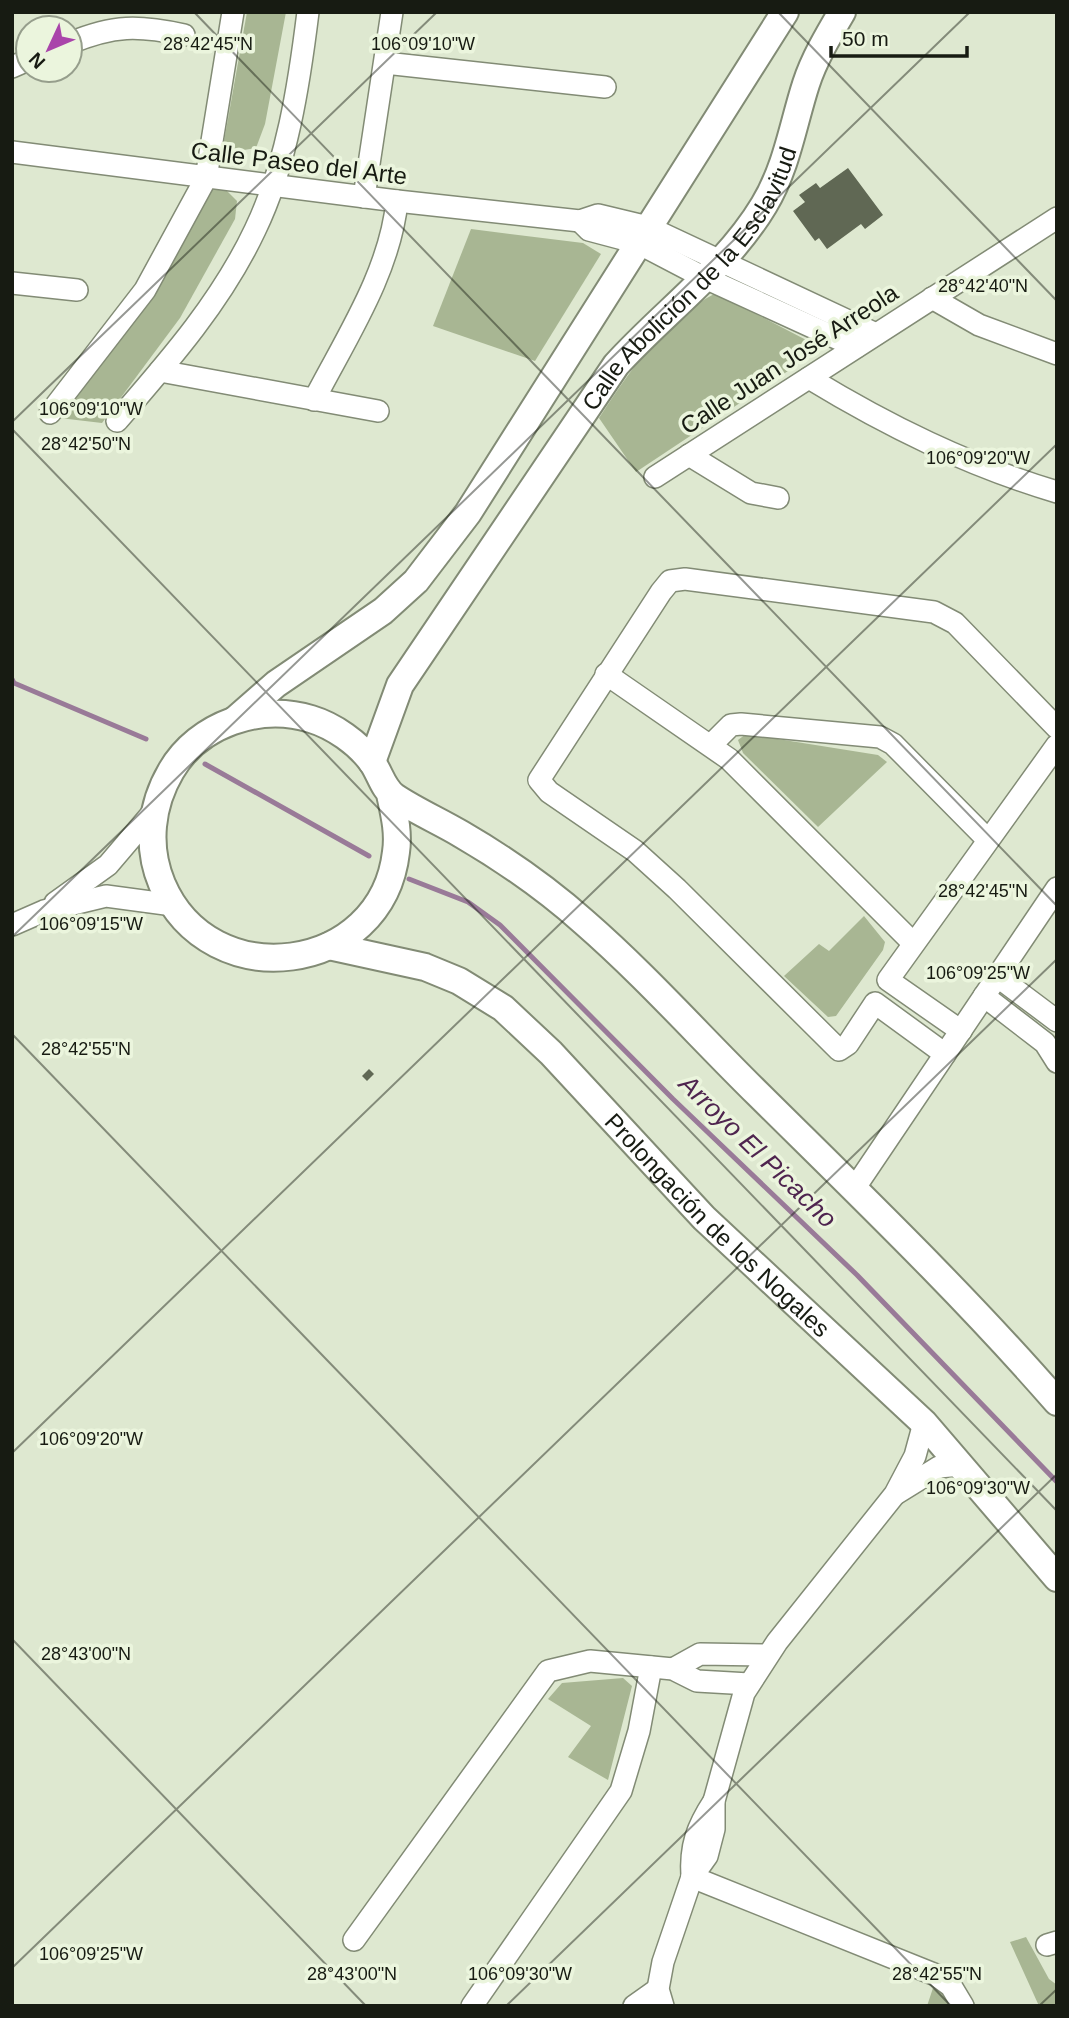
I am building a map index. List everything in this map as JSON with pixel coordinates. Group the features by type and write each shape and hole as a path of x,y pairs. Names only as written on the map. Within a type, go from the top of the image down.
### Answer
{"main road":[{"name":"Calle Abolición de la Esclavitud","path":"468,513 785,12"},
{"name":"Calle Abolición de la Esclavitud","path":"372,762 400,685 616,366 712,269 764,205 778,177 807,82 842,12"},
{"name":"Prolongación de los Nogales","path":"236,719 273,713 310,719 345,736 372,762 390,794 397,823 396,853 389,882 375,908 329,946 288,958 244,955 204,936 173,905 161,883 154,859 154,811 162,786 183,755 213,730 236,719 276,684 383,611 416,581 468,513"},
{"name":"Prolongación de los Nogales","path":"390,794 517,870 583,921 942,1276 1057,1402"},
{"name":"Prolongación de los Nogales","path":"329,946 425,968 459,981 503,1008 551,1052 704,1218 924,1423 1057,1578"}],"street":[{"path":"50,413 145,290 205,178 233,12"},
{"path":"117,421 160,371 218,295 255,232 274,186 301,70 308,12"},
{"path":"364,197 392,12"},
{"path":"84,37 99,31 126,26 184,35"},
{"path":"385,63 606,87"},
{"name":"Calle Paseo del Arte","path":"12,152 205,178 580,221 598,215 813,315 877,334"},
{"path":"314,400 365,301 386,252 394,227 397,201"},
{"name":"Calle Juan José Arreola","path":"655,477 1057,218"},
{"path":"12,283 77,290"},
{"path":"932,298 979,325 1057,354"},
{"name":"Calle Paseo del Arte","path":"813,315 856,347"},
{"path":"160,371 378,411"},
{"path":"809,378 882,422 950,455 1057,492"},
{"path":"689,455 751,493 778,498"},
{"path":"1057,728 955,623 934,612 685,579 670,581 661,592 539,780 549,792 635,851 677,888 838,1051 848,1044 912,942 1057,745"},
{"path":"606,674 712,744 912,942"},
{"path":"712,744 731,725 741,724 880,737 893,744 987,839"},
{"path":"44,911 108,865 154,811"},
{"path":"854,1189 1057,888"},
{"path":"12,925 44,911 106,896 173,905"},
{"path":"998,976 1057,1021"},
{"path":"888,980 961,1031"},
{"path":"984,996 1051,1035 1057,1062"},
{"path":"875,1003 945,1054"},
{"path":"634,2006 661,1997 663,1962 692,1877 708,1856 714,1829 714,1801 748,1684 767,1655 895,1494 915,1456 924,1423"},
{"path":"895,1494 939,1467 961,1465"},
{"path":"673,1669 700,1654 767,1655"},
{"path":"354,1940 548,1671 590,1661 673,1669 697,1681 748,1684"},
{"path":"472,2006 621,1791 639,1731 651,1667"},
{"path":"692,1877 936,1975 951,1986 962,2006"}],"green space":[{"path":"247,12 286,12 265,124 256,148 232,152 223,147"},
{"path":"223,187 237,201 235,219 180,318 102,423 51,417 205,192"},
{"path":"471,229 583,243 601,254 535,361 433,326"},
{"path":"716,293 812,343 800,363 636,472 599,418 623,382 664,332 697,304"},
{"path":"746,734 878,755 887,762 818,827 743,753 738,740"},
{"path":"864,916 885,942 883,950 836,1016 828,1017 784,976 819,944 829,951"},
{"path":"623,1678 632,1686 608,1780 568,1757 591,1726 548,1699 562,1683"},
{"path":"1026,1937 1049,1979 1057,1985 1057,2006 1039,2006 1010,1942"},
{"path":"933,1988 943,1993 949,2006 927,2006"}],"building":[{"path":"848,168 883,215 865,229 861,224 827,249 819,238 815,241 793,211 805,202 799,195 816,183 820,188"},
{"path":"369,1069 374,1074 367,1081 362,1076"}],"waterway":[{"name":"Arroyo El Picacho","path":"12,679 14,683 146,739"},
{"name":"Arroyo El Picacho","path":"205,764 369,856"},
{"name":"Arroyo El Picacho","path":"409,879 468,902 500,925 673,1099 857,1275 1057,1482"}]}
